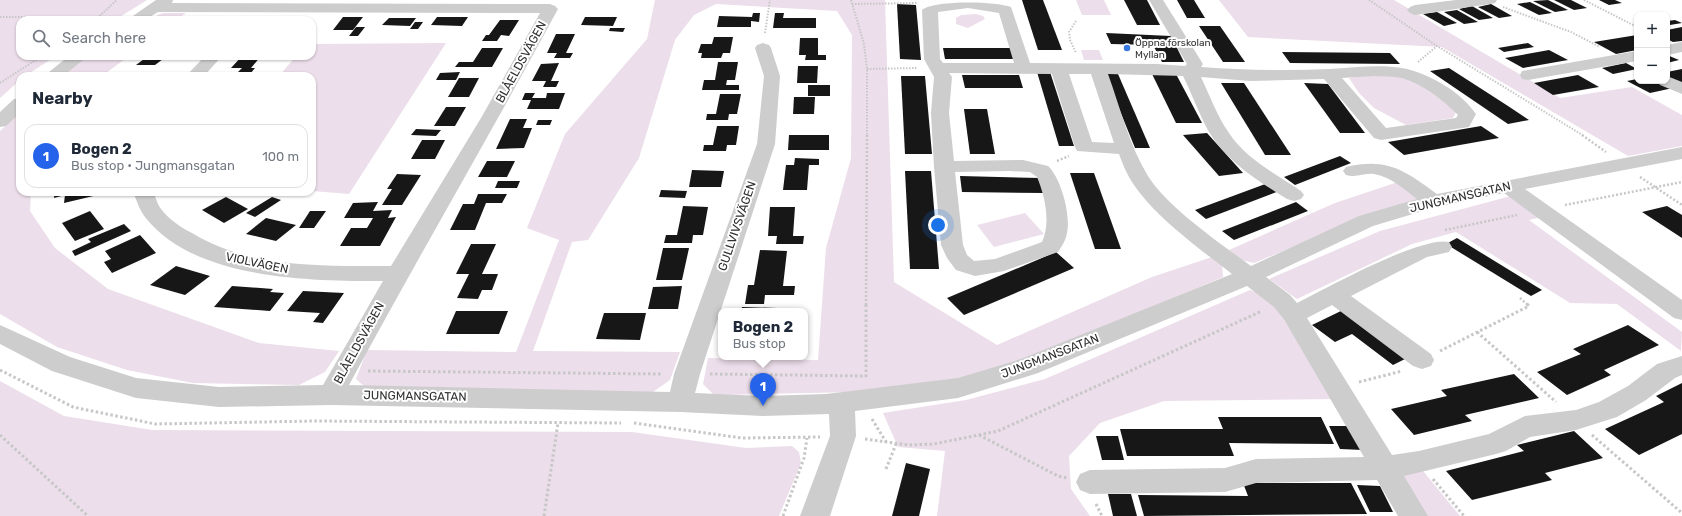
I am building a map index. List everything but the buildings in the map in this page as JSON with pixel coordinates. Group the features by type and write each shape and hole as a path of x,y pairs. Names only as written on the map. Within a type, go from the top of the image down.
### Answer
{"street":[{"path":"1156,0 1195,64 1190,72"},
{"path":"1415,10 1494,2"},
{"path":"141,16 161,3"},
{"name":"BLÅELDSVÄGEN","path":"161,3 267,6 550,9 490,118 398,273 331,395"},
{"path":"944,166 1023,166 1041,170 1047,179 1059,223 1056,239 1050,247 989,268 976,270 966,267 956,256 952,245 944,166 940,113 943,77 932,59 930,10 941,5 997,6 1006,10 1022,67"},
{"path":"256,16 267,6"},
{"path":"1670,49 1682,47"},
{"name":"GULLVIVSVÄGEN","path":"680,402 687,374 766,144 772,76 763,48"},
{"path":"58,72 74,60"},
{"path":"198,72 210,60"},
{"path":"1528,75 1632,60"},
{"path":"938,68 1022,67 1157,69 1250,76 1374,71 1402,74 1423,82 1458,105 1467,114 1463,123 1381,134"},
{"path":"1059,68 1084,147 1126,149"},
{"path":"1090,68 1139,177 1155,198 1196,235 1288,308 1336,385 1413,516"},
{"path":"1190,72 1219,133 1241,158 1294,195"},
{"path":"1329,74 1381,134"},
{"path":"1670,83 1682,89"},
{"path":"0,122 16,107"},
{"path":"1374,168 1381,134"},
{"name":"JUNGMANSGATAN","path":"0,334 61,364 136,388 219,397 331,395 680,402 763,406 855,402 958,388 1030,366 1249,276 1366,221 1433,201 1682,153"},
{"path":"1353,171 1374,168 1399,176 1433,201"},
{"path":"1507,186 1682,312"},
{"name":"VIOLVÄGEN","path":"145,196 150,209 163,224 205,251 231,260 285,270 332,273 398,273"},
{"path":"1288,308 1333,294 1420,252 1443,239"},
{"path":"1333,294 1422,360"},
{"path":"1090,482 1225,480 1256,471 1384,468 1419,462 1496,443 1525,428 1576,420 1608,410 1637,393 1666,370 1682,365"},
{"path":"815,516 855,402"}],"path":[{"path":"100,16 118,0"},
{"path":"763,48 770,0"},
{"path":"850,0 864,44 867,68 866,376 855,402 872,421 886,442"},
{"path":"1369,0 1437,46 1589,139 1621,164 1682,205"},
{"path":"1584,0 1634,25"},
{"path":"1494,2 1518,14 1571,32 1632,60"},
{"path":"852,4 922,3 933,8"},
{"path":"0,16 16,16"},
{"path":"1076,21 1070,26 1068,32 1090,68"},
{"path":"1402,74 1437,46"},
{"path":"17,72 36,60"},
{"path":"867,68 938,68"},
{"path":"0,83 16,73"},
{"path":"1041,170 1084,147"},
{"path":"1443,239 1540,210 1682,182"},
{"path":"0,370 73,407 155,424 315,421 634,423 742,438 807,438 843,436 896,444 934,444 998,431 1200,340 1288,308"},
{"path":"344,371 866,376"},
{"path":"544,516 558,422"},
{"path":"0,435 88,516"},
{"path":"978,435 1058,476 1090,482"},
{"path":"782,516 804,458 807,438"},
{"path":"886,469 896,444"},
{"path":"1419,462 1464,516"}],"shaded area":[{"path":"0,0 147,0 121,16 16,16 16,60 50,60 31,72 16,72 16,84 0,98"},
{"path":"655,0 885,0 894,282 997,345 1152,277 1212,257 1222,264 1223,277 1043,353 950,382 856,392 714,395 703,384 708,358 718,358 718,360 818,360 826,248 851,158 852,35 837,11 716,4 694,15 675,40 639,158 588,240 572,242 533,351 680,352 670,380 650,394 366,388 356,379 367,350 516,352 559,240 527,228 565,134 647,39"},
{"path":"1076,0 1104,0 1111,15 1082,15"},
{"path":"1219,0 1394,0 1560,98 1632,87 1682,115 1682,146 1628,156 1442,47 1248,37"},
{"path":"163,13 186,13 182,16 156,16"},
{"path":"976,14 983,16 985,19 968,28 956,24 956,18 961,15"},
{"path":"446,43 349,194 316,191 316,72 282,72 293,60 316,60 316,44"},
{"path":"1081,50 1099,50 1103,60 1084,60"},
{"path":"83,60 124,60 107,72 66,72"},
{"path":"1371,74 1396,75 1413,80 1457,110 1453,118 1406,125 1374,108 1359,93 1349,78"},
{"path":"16,116 16,196 31,196 30,211 55,248 108,289 259,343 339,351 325,372 299,385 193,383 127,370 57,347 0,314 0,131"},
{"path":"1398,182 1419,200 1363,218 1254,263 1241,260 1229,250 1335,203"},
{"path":"1511,196 1542,217 1529,220 1682,332 1681,351 1617,304 1570,303 1456,232 1412,244 1297,299 1269,279 1380,231"},
{"path":"1025,213 1044,234 994,247 977,225"},
{"path":"1250,290 1266,296 1291,329 1337,399 1164,401 1100,423 1069,456 1071,489 1090,516 937,516 945,451 898,447 883,413 966,400 1045,379"},
{"path":"0,381 64,416 152,430 632,432 746,448 792,446 799,452 801,463 779,516 0,516"},
{"path":"1419,466 1460,516 1418,516 1391,471"}],"place":[{"name":"Öppna förskolan Myllan","path":"1127,48"},
{"name":"Bogen 2","path":"763,406"}]}
